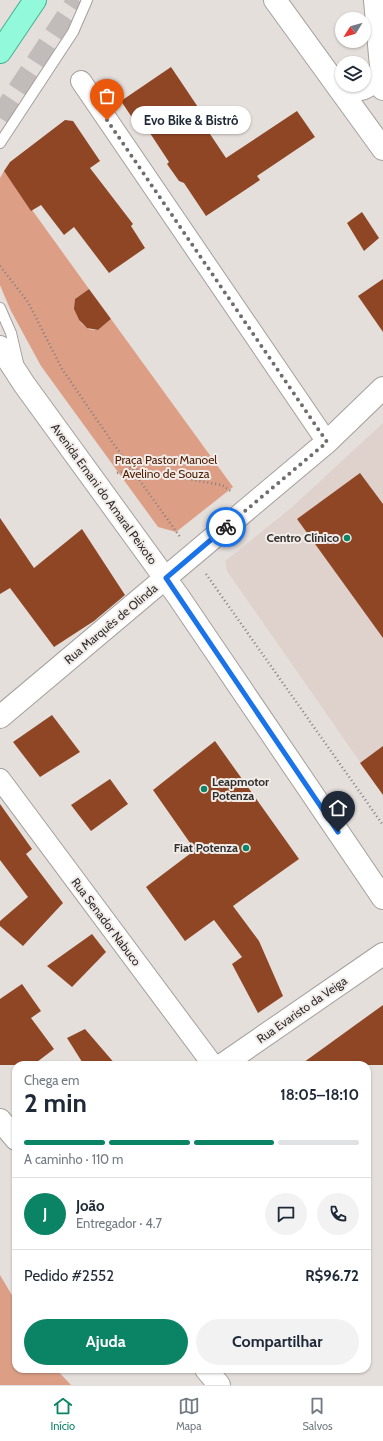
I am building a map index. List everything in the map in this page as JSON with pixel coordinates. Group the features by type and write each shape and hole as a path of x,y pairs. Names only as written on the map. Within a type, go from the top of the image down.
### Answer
{"main road":[{"path":"0,52 35,0"}],"street":[{"path":"275,0 335,82"},
{"path":"371,85 382,82 375,0"},
{"path":"81,81 327,442"},
{"path":"342,92 383,149"},
{"name":"Avenida Ernani do Amaral Peixoto","path":"0,347 24,384 166,578 383,898"},
{"path":"0,363 24,384"},
{"name":"Rua Marquês de Olinda","path":"0,717 327,442 383,388"},
{"name":"Rua Senador Nabuco","path":"0,779 210,1061"},
{"name":"Rua Evaristo da Veiga","path":"228,1061 383,954"},
{"path":"0,1120 12,1134"},
{"path":"209,1373 219,1385"}],"lane":[{"path":"0,143 73,32 87,0"},
{"path":"0,308 11,334 24,384"}],"path":[{"path":"0,266 28,302 62,369 383,825"},
{"path":"94,480 132,469 222,485 253,505"}],"shaded area":[{"path":"383,423 383,795 227,571 225,561 290,509"}],"green space":[{"name":"Praça Pastor Manoel Avelino de Souza","path":"4,171 89,289 75,299 77,316 81,323 90,329 98,330 111,319 233,487 176,532 158,527 41,366 11,311 0,285 0,178"},
{"path":"0,1275 12,1295 12,1373 60,1373 71,1385 0,1385"}],"building":[{"path":"171,67 208,122 204,125 226,158 297,111 315,137 257,176 260,180 206,216 184,183 179,181 167,164 169,162 142,121 137,125 121,101"},
{"path":"65,120 73,121 100,161 90,168 133,224 131,226 145,248 109,273 74,227 64,235 41,205 31,211 4,171 10,162"},
{"path":"362,212 379,238 364,251 347,223"},
{"path":"383,279 383,332 358,296"},
{"path":"89,289 111,319 98,330 87,328 79,320 74,309 75,299"},
{"name":"Centro Clínico","path":"360,473 383,504 383,638 297,519"},
{"path":"0,518 34,568 82,529 125,595 94,621 54,647 10,588 0,594"},
{"path":"52,715 80,752 40,777 13,742"},
{"path":"215,741 299,859 233,906 259,941 283,996 258,1013 232,964 242,957 214,920 185,941 146,887 195,850 153,790"},
{"path":"383,746 383,795 360,763"},
{"path":"110,779 128,804 91,831 71,805"},
{"path":"0,804 32,849 26,854 63,903 23,946 0,926 0,921 28,897 0,860"},
{"path":"92,934 106,952 72,987 47,966"},
{"path":"22,984 41,1011 31,1018 54,1049 38,1061 12,1061 12,1065 0,1065 0,999"},
{"path":"383,1005 383,1065 371,1065 371,1061 306,1061"},
{"path":"85,1029 113,1061 81,1061 67,1038"}],"tunnel":[{"path":"0,118 78,0"}],"way so far":[{"path":"107,120 327,442 226,527"}],"place":[{"name":"Evo Bike & Bistrô","path":"107,120"},
{"name":"Centro Clínico","path":"347,538"},
{"name":"Leapmotor Potenza","path":"204,789"},
{"name":"Fiat Potenza","path":"246,848"}],"route":[{"path":"226,527 166,578 338,832"}]}
